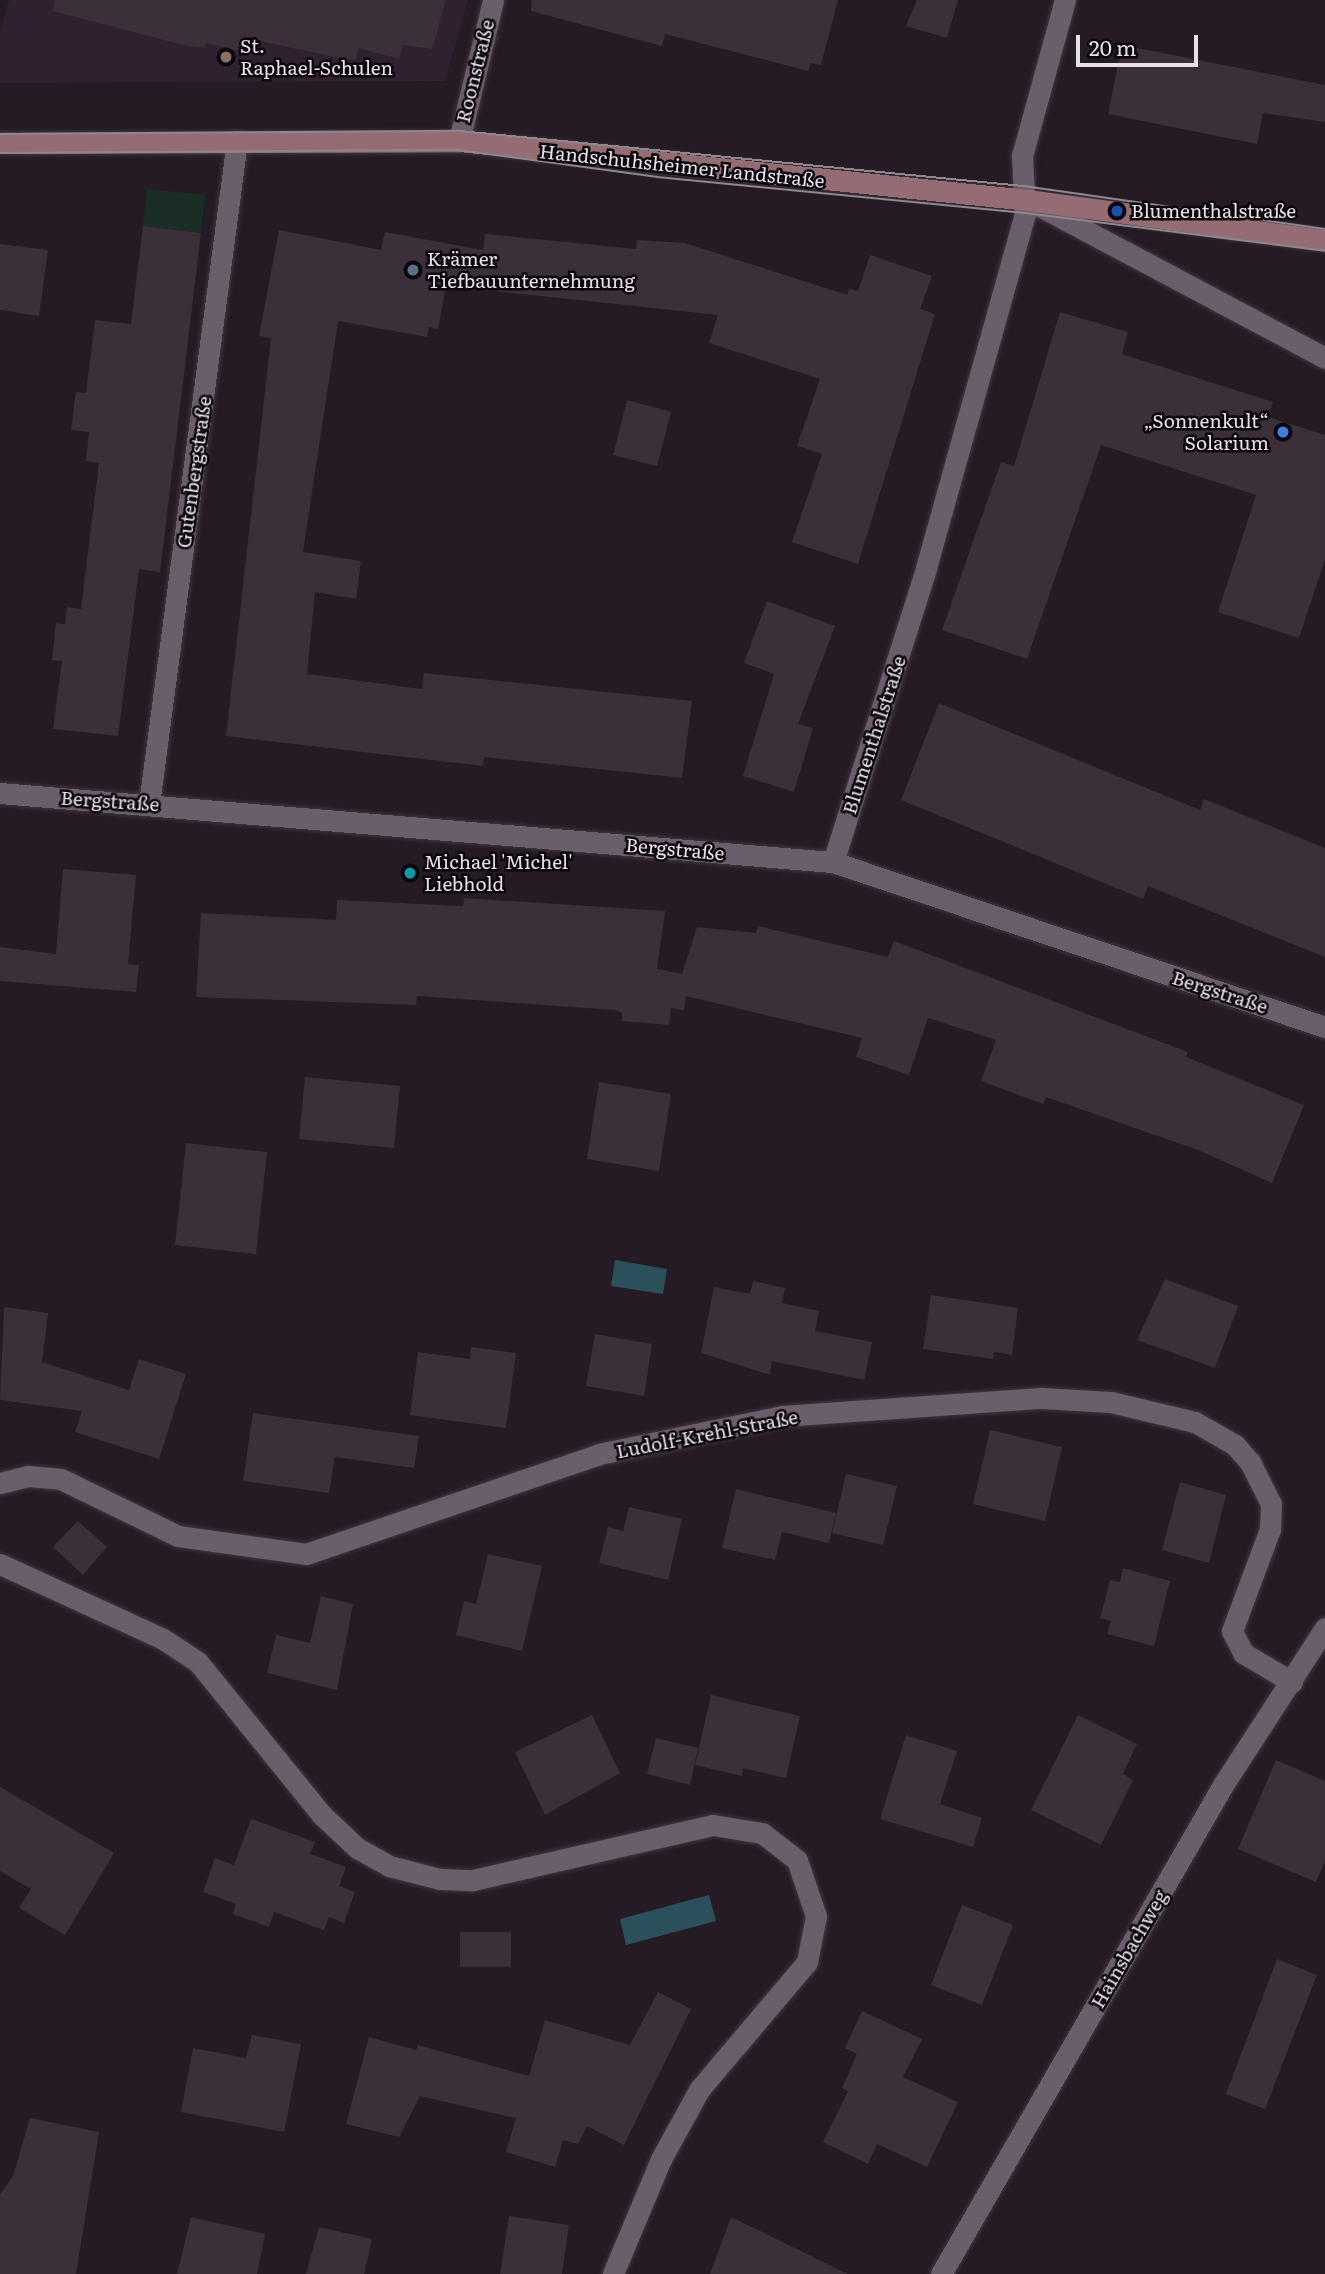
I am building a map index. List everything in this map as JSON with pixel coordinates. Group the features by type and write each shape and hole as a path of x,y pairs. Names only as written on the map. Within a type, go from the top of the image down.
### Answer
{"main road":[{"name":"Handschuhsheimer Landstraße","path":"0,143 458,141 1028,200"},
{"path":"1028,200 1325,240"}],"street":[{"name":"Roonstraße","path":"458,141 493,0"},
{"name":"Blumenthalstraße","path":"833,862 926,568 1028,200 1022,156 1065,0"},
{"name":"Gutenbergstraße","path":"149,804 237,141"},
{"name":"Handschuhsheimer Landstraße","path":"1028,200 1325,358"},
{"name":"Bergstraße","path":"0,793 833,862 1325,1027"},
{"name":"Ludolf-Krehl-Straße","path":"0,1483 28,1476 61,1479 178,1536 306,1554 599,1454 782,1416 1041,1398 1111,1402 1195,1422 1235,1445 1250,1462 1271,1504 1270,1529 1232,1631 1243,1653 1292,1682"},
{"path":"0,1564 153,1634 198,1662 322,1815 357,1848 389,1866 440,1879 473,1880 713,1825 762,1833 797,1860 816,1916 807,1962 699,2090 661,2159 613,2274"},
{"name":"Hainsbachweg","path":"941,2274 1223,1785 1325,1628"}],"shaded area":[{"name":"St. Raphael-Schulen","path":"9,0 468,0 445,81 0,83 0,33"}],"green space":[{"path":"147,189 205,195 201,233 143,226"}],"water":[{"path":"615,1260 667,1269 663,1294 611,1286"},
{"path":"709,1895 716,1921 626,1945 620,1919"}],"building":[{"path":"55,0 446,0 432,49 403,45 399,59 358,48 356,59 348,60 260,41 252,54 206,43 205,48 183,45 53,11"},
{"path":"532,0 838,0 821,65 811,63 808,71 665,34 662,46 531,11"},
{"path":"917,0 958,0 947,38 906,26"},
{"path":"1122,45 1325,85 1325,122 1263,113 1257,144 1108,114"},
{"path":"143,226 201,233 160,572 139,569 118,736 53,729 62,661 52,660 56,623 65,624 67,607 81,609 99,463 86,461 89,432 71,430 76,392 86,393 95,320 131,324"},
{"path":"279,230 381,250 385,232 483,250 485,234 636,249 637,240 685,243 847,295 849,289 858,291 870,255 932,276 920,309 935,314 858,564 792,542 822,454 797,446 820,379 709,343 718,315 446,286 438,329 429,327 427,337 338,321 303,552 361,561 356,599 315,592 307,674 422,689 424,673 692,701 682,778 484,757 483,766 226,736 271,338 259,336"},
{"path":"0,244 48,250 39,316 0,310"},
{"path":"1060,312 1128,332 1122,354 1273,402 1268,417 1325,435 1325,559 1299,638 1218,612 1256,495 1101,445 1027,659 942,630 1001,462 1014,466"},
{"path":"627,400 671,412 657,466 613,455"},
{"path":"767,601 835,626 798,724 813,728 794,792 743,776 774,674 744,663"},
{"path":"939,703 1200,810 1204,799 1325,848 1325,957 1148,886 1143,899 901,800"},
{"path":"63,869 136,875 128,964 139,965 136,992 0,981 0,947 56,954"},
{"path":"464,898 665,911 657,969 682,974 697,927 756,933 758,926 888,957 894,941 1188,1052 1186,1057 1304,1105 1272,1183 1198,1150 1046,1097 1043,1104 981,1081 996,1040 928,1018 909,1075 856,1057 862,1038 686,996 684,1010 671,1008 669,1025 622,1021 622,1013 615,1010 417,996 416,1005 196,997 201,913 336,920 337,900 463,906"},
{"path":"305,1077 400,1086 394,1148 299,1139"},
{"path":"599,1082 671,1094 659,1171 587,1159"},
{"path":"186,1143 267,1152 256,1254 175,1245"},
{"path":"1165,1279 1238,1306 1215,1368 1137,1340"},
{"path":"753,1281 785,1288 782,1303 819,1311 815,1331 872,1342 864,1380 772,1361 770,1375 701,1353 714,1287 750,1294"},
{"path":"931,1295 1018,1308 1012,1355 994,1352 993,1359 923,1349"},
{"path":"4,1307 48,1313 42,1362 129,1390 139,1359 186,1374 159,1459 75,1432 82,1411 0,1400"},
{"path":"595,1334 652,1344 644,1396 586,1386"},
{"path":"471,1347 516,1353 506,1428 410,1415 418,1352 470,1359"},
{"path":"253,1413 419,1436 414,1468 335,1457 329,1493 243,1481"},
{"path":"990,1430 1062,1447 1045,1521 973,1504"},
{"path":"846,1474 897,1486 883,1545 832,1533"},
{"path":"1180,1482 1226,1495 1209,1563 1162,1550"},
{"path":"736,1489 836,1513 829,1543 782,1532 775,1560 722,1548"},
{"path":"629,1507 682,1519 668,1580 599,1563 608,1527 623,1531"},
{"path":"78,1521 107,1547 83,1575 53,1547"},
{"path":"488,1554 542,1566 522,1651 456,1635 464,1601 476,1604"},
{"path":"1123,1568 1170,1581 1154,1646 1107,1634 1111,1621 1100,1618 1110,1580 1120,1582"},
{"path":"321,1596 353,1604 337,1690 267,1673 276,1635 310,1643"},
{"path":"711,1695 800,1716 786,1778 743,1768 742,1776 695,1765"},
{"path":"592,1715 620,1773 545,1815 515,1752"},
{"path":"1078,1715 1137,1744 1123,1774 1133,1780 1101,1845 1031,1810"},
{"path":"906,1735 957,1751 940,1804 982,1818 973,1847 880,1819"},
{"path":"656,1738 698,1748 690,1785 647,1774"},
{"path":"1276,1760 1325,1781 1325,1861 1316,1882 1238,1849"},
{"path":"0,1787 114,1853 65,1935 19,1908 31,1889 0,1871"},
{"path":"251,1819 315,1842 310,1854 346,1867 339,1886 355,1892 344,1923 329,1917 324,1930 274,1912 269,1927 233,1914 236,1904 203,1892 215,1858 234,1865"},
{"path":"962,1905 1013,1925 982,2005 931,1985"},
{"path":"460,1932 511,1932 511,1967 460,1967"},
{"path":"1277,1959 1317,1975 1265,2109 1226,2094"},
{"path":"658,1992 691,2009 624,2145 587,2126 578,2144 563,2140 555,2167 506,2152 516,2118 420,2096 399,2137 346,2124 369,2037 416,2050 418,2045 529,2076 545,2020 630,2045"},
{"path":"862,2011 922,2039 903,2077 958,2102 927,2167 877,2144 868,2164 823,2142 848,2091 842,2088 857,2054 845,2048"},
{"path":"252,2035 301,2044 284,2132 181,2112 193,2048 246,2058"},
{"path":"30,2118 99,2132 76,2274 0,2274 0,2194 13,2176"},
{"path":"509,2216 569,2225 562,2274 500,2274"},
{"path":"191,2217 265,2234 257,2274 177,2274"},
{"path":"731,2217 848,2274 710,2274"},
{"path":"319,2227 372,2239 364,2274 306,2274"}],"tram line":[{"path":"0,134 460,131 1023,186 1325,229"},
{"path":"0,153 458,150 657,177 1025,213 1325,251"}],"place":[{"name":"St. Raphael-Schulen","path":"226,57"},
{"name":"Blumenthalstraße","path":"1117,211"},
{"name":"Krämer Tiefbauunternehmung","path":"413,270"},
{"name":"„Sonnenkult“ Solarium","path":"1283,432"},
{"name":"Michael 'Michel' Liebhold","path":"410,873"}]}
